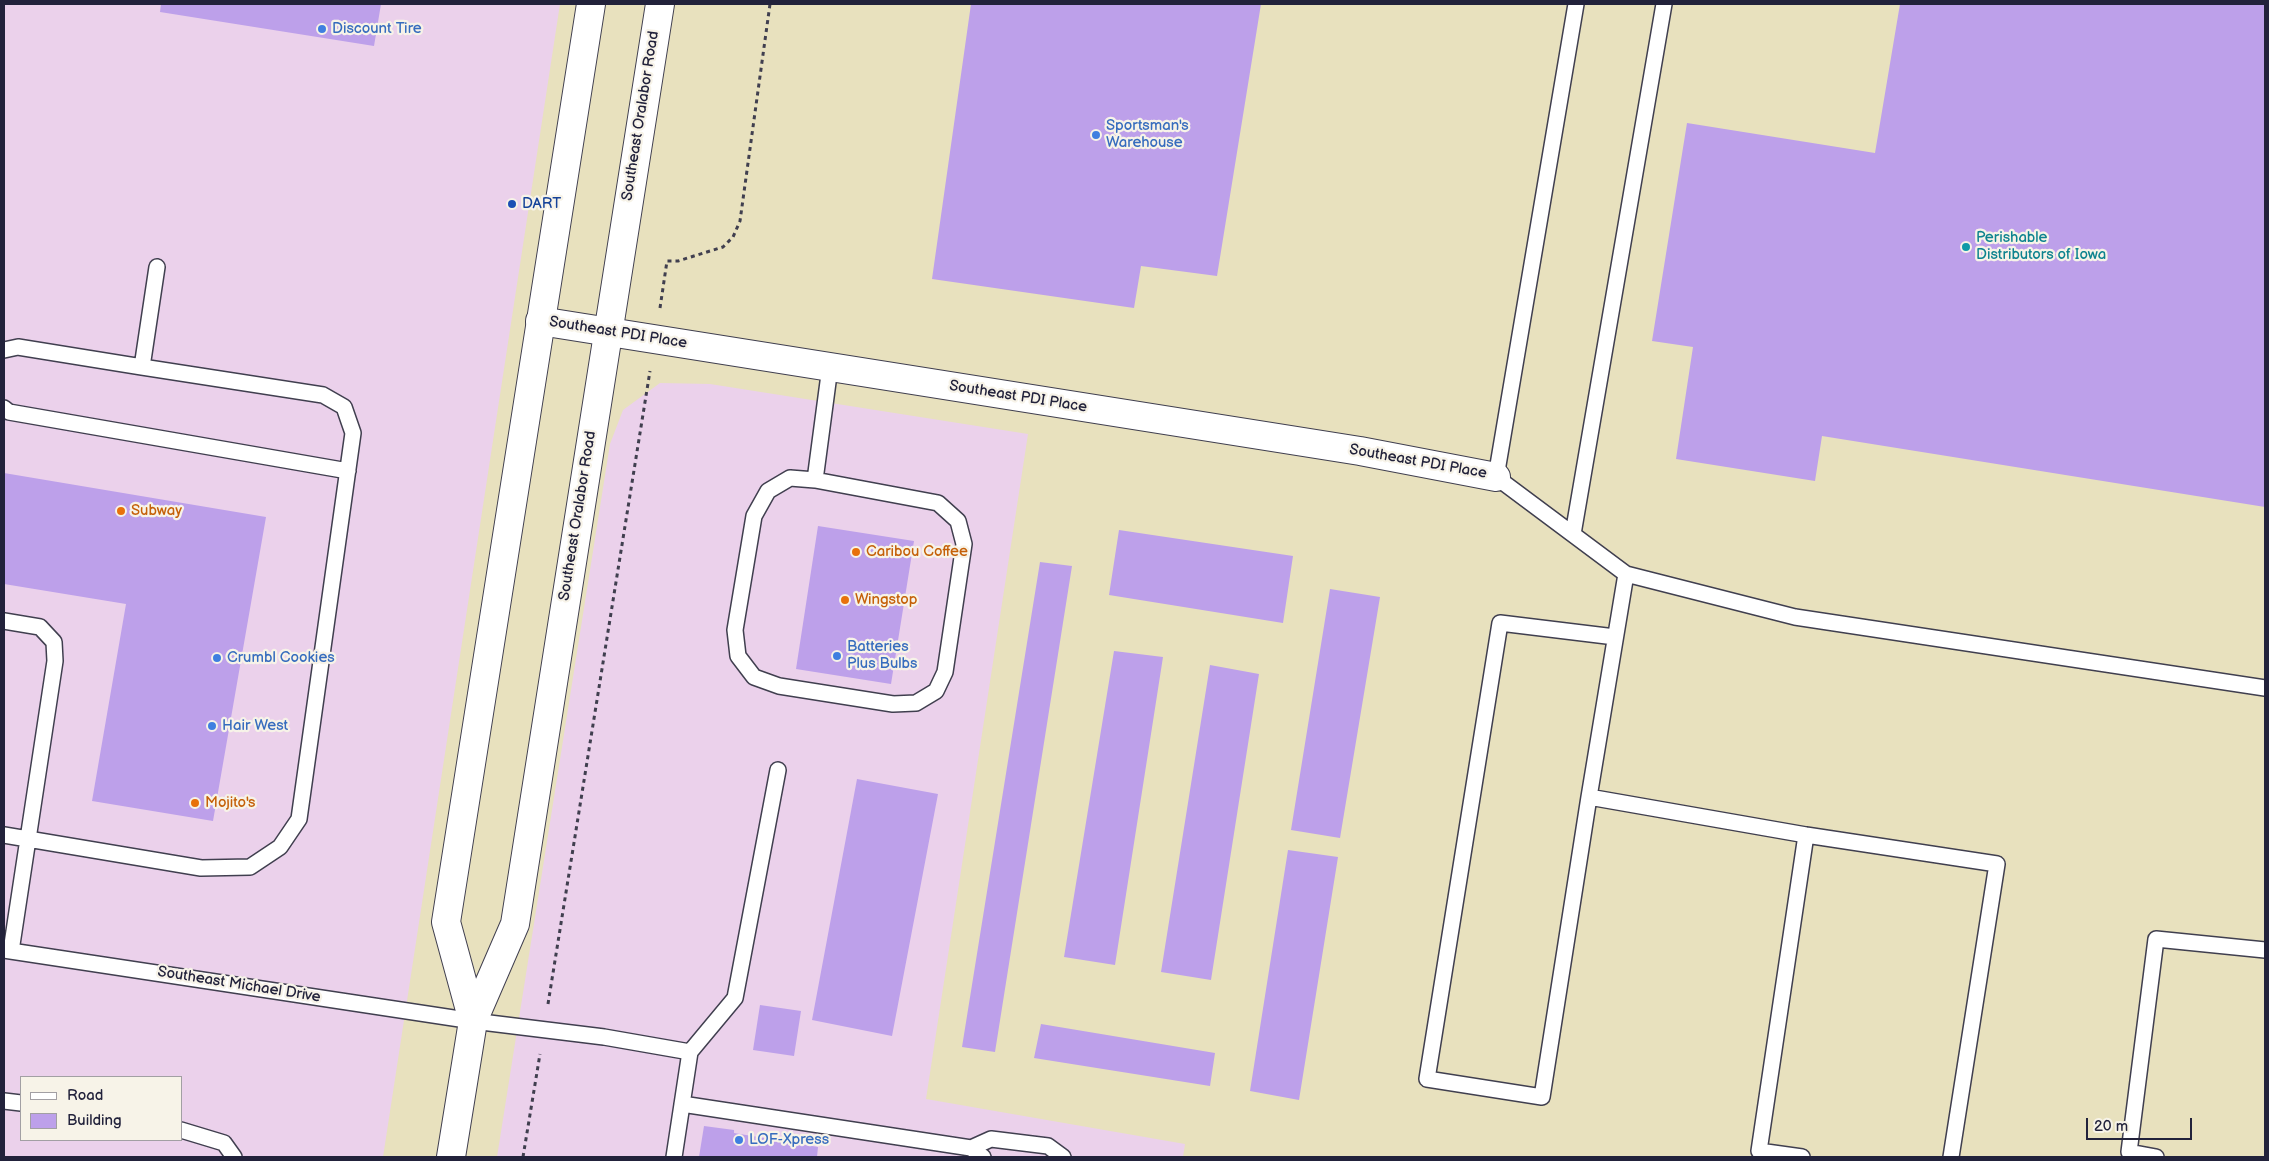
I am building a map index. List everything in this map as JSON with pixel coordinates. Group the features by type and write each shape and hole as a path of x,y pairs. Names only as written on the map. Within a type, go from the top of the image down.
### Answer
{"main road":[{"name":"Southeast Oralabor Road","path":"473,1021 446,922 591,4"},
{"name":"Southeast Oralabor Road","path":"451,1157 473,1021 514,924 660,4"},
{"name":"Southeast PDI Place","path":"540,321 1351,450 1496,477"}],"lane":[{"path":"1576,4 1496,477 1626,574 1795,617 2265,688"},
{"path":"1573,534 1664,4"},
{"path":"142,367 157,267"},
{"path":"4,350 18,347 323,396 344,407 353,433 299,818 280,848 250,866 201,868 4,835"},
{"path":"815,480 830,367"},
{"path":"4,408 9,412 348,471"},
{"path":"790,478 815,480 938,503 958,521 964,544 944,672 936,691 916,703 893,704 779,686 754,677 738,656 735,630 754,516 768,491 790,478"},
{"path":"1615,638 1500,623 1427,1079 1542,1097 1626,574"},
{"path":"4,621 40,627 54,642 55,661 28,839 7,950"},
{"path":"674,1157 690,1052 735,998 778,770"},
{"path":"1589,797 1806,836 1997,864 1951,1157"},
{"path":"1802,1157 1759,1151 1806,836"},
{"path":"2156,1157 2129,1152 2156,939 2265,950"},
{"name":"Southeast Michael Drive","path":"7,950 473,1021 604,1037 690,1052"},
{"path":"4,1101 20,1103"},
{"path":"682,1104 977,1153 990,1140 1048,1146 1063,1157"},
{"path":"182,1130 224,1143 234,1157"}],"path":[{"path":"523,1157 656,339 667,261 678,261 723,247 733,237 740,221 770,4"}],"shaded area":[{"path":"4,4 560,4 383,1157 4,1157"},
{"path":"660,383 710,384 1028,434 926,1099 1185,1144 1183,1157 497,1157 610,444 623,410"}],"building":[{"name":"Discount Tire","path":"161,4 381,4 374,46 160,12"},
{"name":"Sportsman's Warehouse","path":"971,4 1261,4 1217,276 1141,266 1134,308 932,279"},
{"name":"Perishable Distributors of Iowa","path":"1900,4 2265,4 2265,507 1822,436 1815,481 1676,459 1693,347 1652,341 1687,123 1875,153"},
{"path":"4,473 266,517 213,821 92,801 126,604 4,584"},
{"path":"818,526 914,541 891,684 796,669"},
{"path":"1119,530 1293,556 1283,623 1109,595"},
{"path":"1040,562 1072,566 995,1052 962,1047"},
{"path":"1330,589 1380,597 1340,838 1291,830"},
{"path":"1114,651 1163,657 1115,965 1064,957"},
{"path":"1210,665 1259,674 1211,980 1161,972"},
{"path":"857,779 938,794 892,1036 812,1020"},
{"path":"1288,850 1338,857 1299,1100 1250,1091"},
{"path":"760,1005 801,1011 794,1056 753,1050"},
{"path":"1041,1024 1215,1053 1210,1086 1034,1058"},
{"name":"LOF-Xpress","path":"704,1126 734,1130 734,1133 818,1147 817,1157 699,1157"}],"place":[{"name":"Discount Tire","path":"322,29"},
{"name":"Sportsman's Warehouse","path":"1096,135"},
{"name":"DART","path":"512,204"},
{"name":"Perishable Distributors of Iowa","path":"1966,247"},
{"name":"Subway","path":"121,511"},
{"name":"Caribou Coffee","path":"856,552"},
{"name":"Wingstop","path":"845,600"},
{"name":"Batteries Plus Bulbs","path":"837,656"},
{"name":"Crumbl Cookies","path":"217,658"},
{"name":"Hair West","path":"212,726"},
{"name":"Mojito's","path":"195,803"},
{"name":"LOF-Xpress","path":"739,1140"}]}
